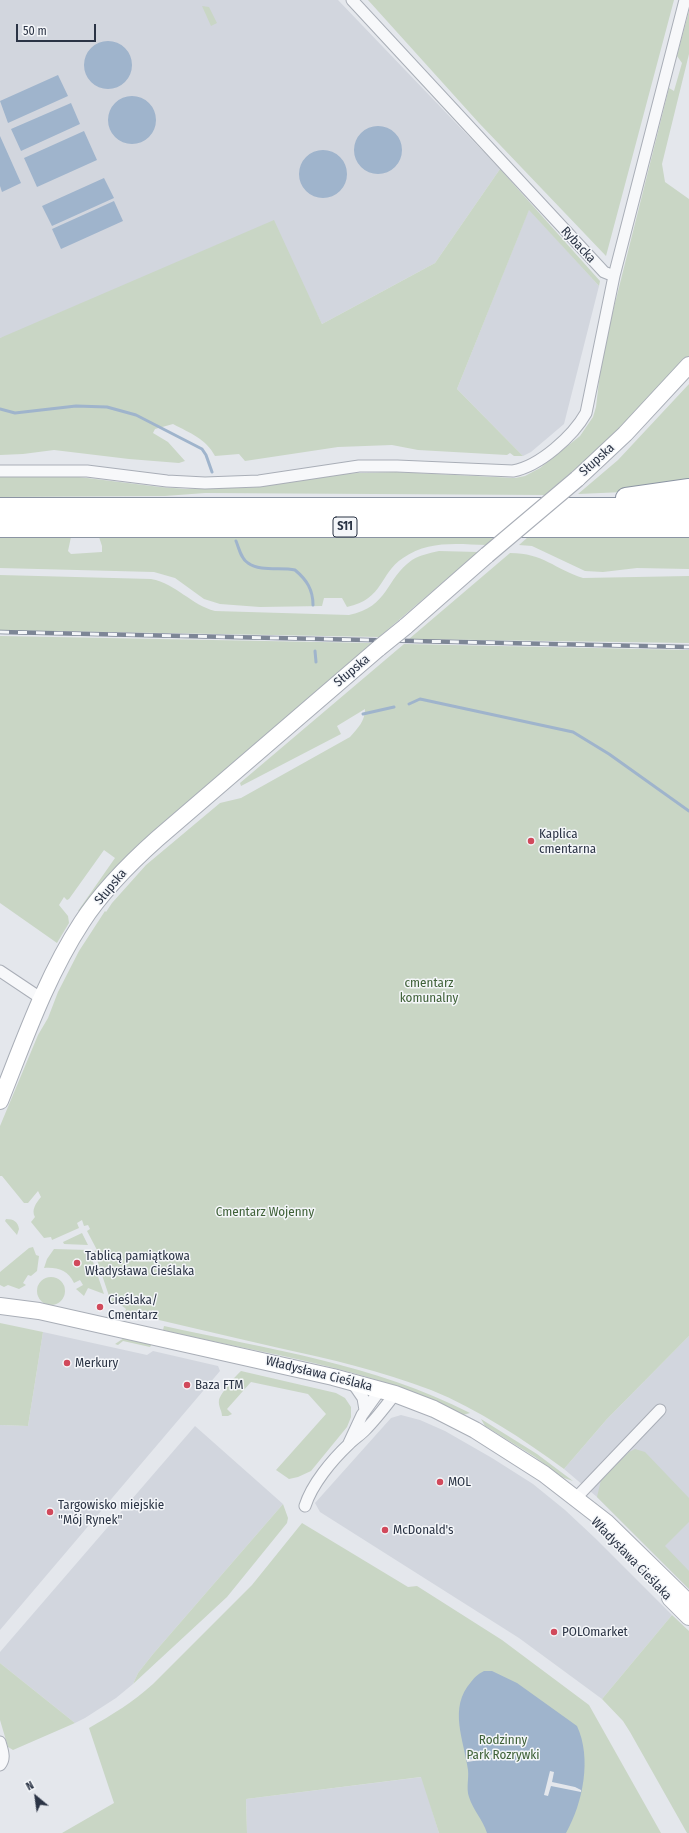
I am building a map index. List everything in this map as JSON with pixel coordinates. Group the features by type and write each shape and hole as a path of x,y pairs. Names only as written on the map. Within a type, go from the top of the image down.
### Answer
{"highway":[{"path":"568,508 689,489"},
{"name":"S11","path":"0,508 689,508"},
{"name":"S11","path":"0,527 689,527"}],"main road":[{"name":"Słupska","path":"0,1101 56,968 82,922 122,871 157,839 577,478 625,434 689,365"},
{"name":"Władysława Cieślaka","path":"0,1294 38,1311"},
{"name":"Władysława Cieślaka","path":"0,1306 38,1311 351,1382 388,1392 428,1407 475,1430 529,1463 606,1522 689,1603"},
{"name":"Władysława Cieślaka","path":"575,1499 600,1529 689,1617"}],"street":[{"name":"Rybacka","path":"352,0 604,272 614,276"},
{"path":"0,471 87,471 167,481 206,483 258,481 359,466 397,466 500,471 522,469 537,461 568,436 576,428 586,413 614,276 685,0"},
{"path":"0,971 42,999"},
{"path":"351,1382 360,1392 365,1410"},
{"path":"349,1443 365,1410 388,1392"},
{"path":"305,1506 310,1492 318,1480 349,1443 369,1425 388,1392"},
{"path":"575,1499 660,1410"},
{"path":"0,1742 4,1755 3,1762 0,1765"}],"shaded area":[{"path":"0,0 338,0 500,169 435,263 322,324 302,283 0,338"},
{"path":"529,209 599,286 564,424 531,452 523,456 457,389"},
{"name":"Targowisko miejskie \"Mój Rynek\"","path":"43,1332 147,1355 153,1351 218,1366 220,1371 0,1630 0,1425 28,1426"},
{"path":"689,1336 689,1589 597,1497 564,1469 607,1419"},
{"path":"401,1415 420,1420 445,1431 533,1484 565,1510 595,1538 672,1615 602,1699 519,1638 320,1512 315,1503 391,1418"},
{"path":"195,1426 283,1504 153,1654 138,1673 133,1684 116,1698 75,1723 0,1663 0,1652"},
{"path":"422,1777 439,1833 247,1833 246,1799"}],"green space":[{"path":"368,0 674,0 606,256 479,123"},
{"path":"202,6 209,7 217,23 211,26"},
{"path":"689,11 689,54 662,164 665,182 689,199 689,356 602,446 545,495 205,493 165,496 0,497 0,477 71,476 186,489 259,487 338,474 358,473 396,472 515,478 525,476 540,468 580,436 593,417 596,407 602,355 669,88 674,91 682,63 677,56"},
{"path":"500,169 600,281 599,286 529,210 457,389 523,456 514,456 510,453 507,455 418,450 392,445 338,447 245,461 239,454 215,456 202,441 173,424 155,429 153,433 168,442 185,461 179,463 54,450 0,455 0,338 274,220 322,324 435,263"},
{"path":"689,384 689,485 624,492 578,494 618,460"},
{"path":"0,537 71,537 68,551 71,554 102,552 99,537 494,538 487,545 443,544 422,548 413,552 395,564 380,586 368,598 347,607 342,598 324,598 322,606 260,607 220,604 204,599 175,578 154,572 0,568"},
{"path":"528,537 689,538 689,569 637,568 603,572 585,571 532,546 519,545"},
{"path":"439,551 478,552 379,637 0,630 0,575 151,579 169,585 206,608 215,611 349,615 372,606 385,592 396,575 412,560 422,555"},
{"path":"510,553 532,556 583,578 689,576 689,643 409,639"},
{"path":"0,636 372,643 279,725 80,911 78,911 115,858 104,850 69,899 67,900 64,897 59,905 68,916 69,923 57,943 0,903"},
{"name":"cmentarz komunalny","path":"404,644 689,650 689,1336 607,1419 564,1469 483,1415 449,1398 412,1383 336,1361 125,1312 126,1309 115,1300 112,1303 110,1299 94,1251 97,1250 87,1231 90,1229 88,1225 84,1226 82,1220 77,1223 79,1228 52,1240 51,1237 44,1238 31,1222 35,1217 34,1212 37,1202 41,1197 38,1191 28,1203 24,1203 2,1176 0,1176 0,1126 38,1035 48,1018 58,992 79,951 105,911 106,912 112,903 146,865 220,803 241,798 350,737 362,721 365,709 337,726 341,734 241,786 240,783"},
{"path":"6,1219 13,1220 18,1224 19,1229 17,1235 5,1221"},
{"path":"82,1233 88,1245 64,1244 63,1242"},
{"path":"33,1247 36,1255 39,1256 37,1271 31,1276 28,1275 23,1283 26,1285 19,1289 8,1285 4,1287 0,1285 0,1272 29,1248"},
{"path":"54,1249 89,1250 104,1294 88,1288 84,1296 76,1289 83,1285 80,1280 74,1283 69,1275 62,1270 44,1268 47,1259"},
{"path":"51,1277 61,1281 65,1291 61,1301 51,1305 41,1301 37,1291 41,1281"},
{"path":"0,1323 43,1332 28,1426 0,1425"},
{"path":"164,1326 281,1351 359,1370 434,1396 470,1413 463,1415 392,1385 354,1373 163,1330"},
{"path":"124,1338 152,1344 150,1347 123,1341 118,1345 115,1344"},
{"path":"241,1371 336,1393 345,1398 351,1407 351,1417 347,1427 311,1471 289,1479 276,1470 326,1414 308,1394 251,1382 227,1409 232,1414 222,1416 219,1405 220,1397 228,1385"},
{"path":"481,1419 537,1454 573,1481 561,1477 535,1457 485,1426"},
{"path":"635,1449 645,1452 689,1498 689,1522 665,1546 689,1571 689,1589 597,1497 601,1480 629,1452"},
{"path":"283,1504 288,1518 287,1523 227,1597 133,1684 138,1673 153,1654"},
{"name":"Rodzinny Park Rozrywki","path":"302,1523 408,1587 417,1586 502,1640 589,1705 661,1833 439,1833 421,1777 246,1799 247,1833 62,1833 114,1803 89,1728 138,1697 153,1684 252,1585"},
{"path":"672,1615 689,1631 689,1833 687,1833 623,1721 602,1699"},
{"path":"0,1663 75,1723 13,1750 8,1747 0,1720"}],"water":[{"path":"108,41 117,43 125,48 130,56 132,65 130,74 125,82 117,87 108,89 99,87 91,82 86,74 84,65 86,56 91,48 99,43"},
{"path":"58,75 68,96 8,123 0,101"},
{"path":"132,96 141,98 149,103 154,111 156,120 154,129 149,137 141,142 132,144 123,142 115,137 110,129 108,120 110,111 115,103 123,98"},
{"path":"71,103 80,124 21,151 11,129"},
{"path":"378,126 387,128 395,133 400,141 402,150 400,159 395,167 387,172 378,174 369,172 361,167 356,159 354,150 356,141 361,133 369,128"},
{"path":"84,131 97,160 37,187 24,158"},
{"path":"0,136 21,183 2,192 0,186"},
{"path":"323,150 332,152 340,157 345,165 347,174 345,183 340,191 332,196 323,198 314,196 306,191 301,183 299,174 301,165 306,157 314,152"},
{"path":"104,178 114,198 52,226 42,206"},
{"path":"114,201 123,221 61,249 52,229"},
{"path":"484,1671 492,1671 517,1683 577,1726 582,1739 584,1752 584,1780 577,1808 566,1833 487,1833 473,1806 468,1794 468,1770 459,1724 459,1713 460,1702 464,1692 478,1674"}],"pier":[{"path":"498,1753 499,1757 467,1762 467,1760"},
{"path":"550,1771 554,1772 552,1782 575,1787 581,1790 581,1792 551,1786 548,1796 544,1795"}],"waterway":[{"path":"0,409 15,413 76,406 107,407 136,415 202,449 206,455 212,472"},
{"path":"236,541 240,553 244,559 253,566 295,570 308,586 312,595 313,605"},
{"path":"315,651 316,662"},
{"path":"409,704 420,699 573,732 609,754 689,811"},
{"path":"363,714 394,707"}],"railway":[{"path":"0,632 689,647"}],"place":[{"name":"Kaplica cmentarna","path":"531,841"},
{"name":"Tablicą pamiątkowa Władysława Cieślaka","path":"77,1263"},
{"name":"Cieślaka/ Cmentarz","path":"100,1307"},
{"name":"Merkury","path":"67,1363"},
{"name":"Baza FTM","path":"187,1385"},
{"name":"MOL","path":"440,1482"},
{"name":"Targowisko miejskie \"Mój Rynek\"","path":"50,1512"},
{"name":"McDonald's","path":"385,1530"},
{"name":"POLOmarket","path":"554,1632"}],"park label":[{"name":"Cmentarz Wojenny","path":"265,1212"}]}
